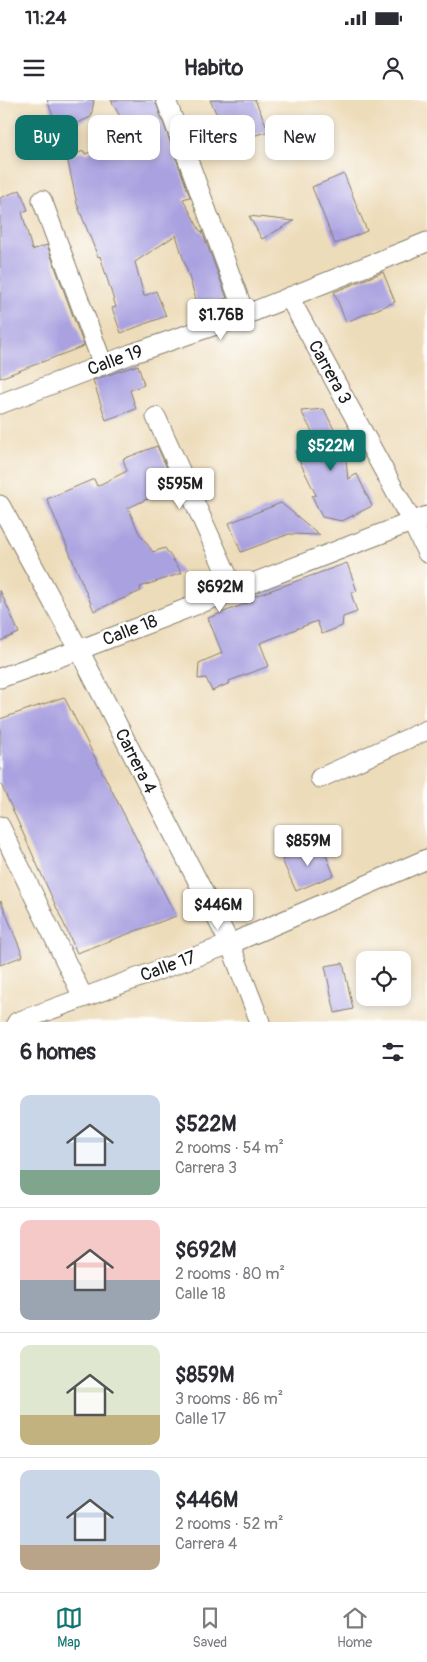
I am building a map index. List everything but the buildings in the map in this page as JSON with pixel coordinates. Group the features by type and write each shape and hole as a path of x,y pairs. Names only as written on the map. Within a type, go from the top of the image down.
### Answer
{"street":[{"path":"166,100 246,315"},
{"path":"42,200 103,365"},
{"name":"Calle 19","path":"0,404 103,365 246,315 427,242"},
{"name":"Carrera 3","path":"288,297 419,519 427,553"},
{"path":"156,417 234,590"},
{"name":"Carrera 4","path":"0,505 79,650 230,944 260,1022"},
{"name":"Calle 18","path":"0,678 79,650 419,519"},
{"path":"320,778 427,730"},
{"path":"0,826 83,997"},
{"name":"Calle 17","path":"17,1022 230,944 427,859"}]}
